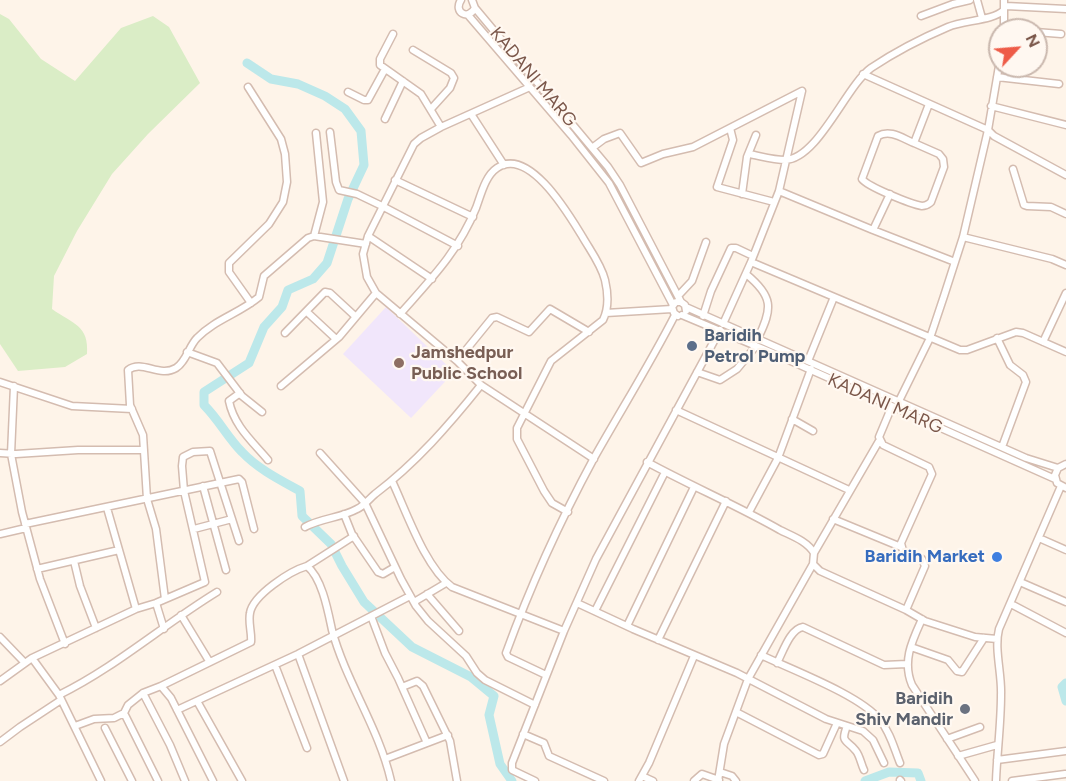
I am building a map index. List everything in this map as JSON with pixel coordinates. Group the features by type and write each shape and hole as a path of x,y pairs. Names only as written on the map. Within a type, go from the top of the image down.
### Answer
{"street":[{"name":"KADANI MARG","path":"472,0 475,8 620,185 682,302 721,327"},
{"path":"921,16 970,0"},
{"path":"977,0 982,18"},
{"name":"KADANI MARG","path":"459,1 459,10 462,14 468,15 609,183 675,311 810,362 1026,458 1058,468"},
{"path":"749,154 786,160 796,156 811,145 826,128 863,74 927,37 963,21 999,15 1005,5 1066,9"},
{"path":"468,15 475,8"},
{"path":"1048,33 1061,34"},
{"path":"393,34 380,59 380,65 421,94 441,127"},
{"path":"413,50 451,73 454,78 450,88 431,109"},
{"path":"348,92 368,100 385,69"},
{"path":"863,74 988,130 994,136 1066,175"},
{"path":"694,781 702,774 718,781 724,744 748,679 813,564 814,553 879,441 892,407 930,338 963,237 988,130 997,78"},
{"path":"1006,78 1059,84"},
{"path":"385,119 404,81"},
{"path":"248,87 281,139 287,173 283,202 268,224 229,263 229,272 250,303"},
{"path":"530,87 441,127 414,144 368,236 363,254 364,268 376,293 482,385 594,459"},
{"path":"535,781 515,772 511,767 523,734 564,631 596,559 721,327 746,274 779,191 802,92 693,147 663,154 641,163 621,133 603,138 592,148"},
{"path":"914,143 930,104"},
{"path":"991,106 1066,125"},
{"path":"471,114 504,165"},
{"path":"730,128 733,140 717,187 774,202"},
{"path":"330,132 339,190 357,194 458,246"},
{"path":"887,132 914,143 939,154 943,159 944,167 931,202 926,206 890,194 865,183 862,179 878,136 887,132"},
{"path":"314,236 323,202 316,133"},
{"path":"742,194 749,154 756,135"},
{"path":"400,314 458,246 491,173 504,165 520,166 548,186 559,199 599,265 607,294 606,313 603,320 551,361 517,428 517,439 552,503 568,512"},
{"path":"1013,169 1024,205 1051,207 1066,214"},
{"path":"395,180 473,217"},
{"path":"779,191 955,262"},
{"path":"873,230 890,194"},
{"path":"165,599 156,530 147,499 143,435 132,409 128,370 139,366 154,371 171,370 179,366 203,333 259,297 264,276 308,238 314,236 366,244"},
{"path":"368,236 432,279"},
{"path":"963,237 1052,259 1066,265"},
{"path":"606,313 685,312 682,302 706,242"},
{"path":"704,316 711,291 731,249 736,248 752,259 834,297 960,350 967,350 1016,332 1066,352"},
{"path":"697,372 720,380 737,369 757,342 768,319 769,304 760,286 746,274"},
{"path":"285,333 320,297 328,292 356,317"},
{"path":"281,386 336,339 376,293"},
{"path":"1043,342 1066,293"},
{"path":"749,512 778,458 834,297"},
{"path":"546,675 506,655 520,614 594,459 675,311 676,302 682,302"},
{"path":"457,361 492,318 497,317 529,332 546,311 554,309 590,332"},
{"path":"307,312 336,339"},
{"path":"997,338 1010,364 1023,375 1026,382 1002,447"},
{"name":"KADANI MARG","path":"757,342 810,370 1055,479"},
{"path":"187,352 213,361 223,370 240,393 262,412"},
{"path":"0,382 72,406 132,409"},
{"path":"305,527 359,509 423,452 482,385"},
{"path":"14,386 11,454 26,526 38,569 50,608 65,644"},
{"path":"240,393 229,401 234,416 242,430 268,460"},
{"path":"676,410 849,490"},
{"path":"792,419 813,431"},
{"path":"879,441 930,467 931,470 930,478 901,547"},
{"path":"0,453 144,450"},
{"path":"0,681 33,658 136,609 205,582 184,490 183,457 193,452 210,451 239,541"},
{"path":"320,453 365,503 412,599 428,621 466,656 477,673 485,680 535,705"},
{"path":"647,462 749,512 807,544 814,553"},
{"path":"996,781 1001,697 997,639 999,629 1064,487 1055,479 1058,468 1066,464"},
{"path":"595,611 665,472"},
{"path":"0,534 184,490 241,480 254,529"},
{"path":"392,482 430,562 446,583 564,631"},
{"path":"203,486 226,570"},
{"path":"627,626 694,487"},
{"path":"658,640 726,501"},
{"path":"107,508 136,609"},
{"path":"344,514 354,536 379,574 395,567"},
{"path":"194,529 232,519"},
{"path":"833,519 901,547 922,559 925,566 906,610"},
{"path":"75,726 94,719 114,718 124,713 128,705 143,693 251,642 250,615 254,605 274,584 354,536"},
{"path":"1039,538 1066,550"},
{"path":"38,569 119,550"},
{"path":"74,561 80,586 96,628"},
{"path":"813,564 820,572 906,610 922,620 952,630 997,639"},
{"path":"307,566 313,572 322,592 334,635 357,696 385,759 391,781"},
{"path":"1020,582 1066,602"},
{"path":"177,710 298,654 383,610 427,594 446,583"},
{"path":"0,742 60,698 217,592"},
{"path":"427,594 459,631"},
{"path":"156,603 164,629"},
{"path":"577,603 748,679 808,711 869,735 884,763"},
{"path":"1011,604 1066,633"},
{"path":"182,615 209,661"},
{"path":"372,616 385,653 427,743"},
{"path":"922,620 911,647 907,664 908,675 912,685 975,781"},
{"path":"777,663 794,632 804,627 884,665 907,664"},
{"path":"0,637 25,663"},
{"path":"911,647 948,660 957,671 962,672 984,638"},
{"path":"298,654 344,781"},
{"path":"761,655 837,690 876,715 885,727 900,763"},
{"path":"653,781 640,778 650,763 694,656"},
{"path":"33,658 60,698 101,781"},
{"path":"275,665 308,748"},
{"path":"402,687 417,681 423,686 448,735 453,750 457,781"},
{"path":"161,686 165,688 213,781"},
{"path":"143,693 167,738 185,781"},
{"path":"197,700 242,781"},
{"path":"736,712 819,755 823,754 837,723"},
{"path":"124,713 158,781"},
{"path":"847,726 844,740 856,751 864,770"},
{"path":"105,728 132,781"},
{"path":"947,739 980,728"},
{"path":"523,734 544,743 549,756 604,781"},
{"path":"385,759 448,735"},
{"path":"958,756 997,745"},
{"path":"997,760 1066,751"},
{"path":"720,772 732,776 736,781"},
{"path":"1012,781 1065,774"}],"shaded area":[{"name":"Jamshedpur Public School","path":"386,307 454,372 411,418 343,354"}],"green space":[{"path":"0,14 9,19 41,59 75,81 121,28 153,16 169,27 200,83 148,134 112,174 77,231 54,276 52,309 78,326 87,344 87,354 65,367 18,371 0,344"}],"waterway":[{"path":"247,63 271,79 298,84 325,96 345,109 361,131 364,165 348,199 327,263 313,279 288,290 282,307 264,327 249,363 204,392 204,405 248,458 300,491 302,516 331,544 364,602 412,647 471,677 494,696 489,715 500,764 512,781"},
{"path":"1066,683 1062,687 1066,701"},
{"path":"865,781 889,772 918,773 921,781"}],"place":[{"name":"Baridih Petrol Pump","path":"692,346"},
{"name":"Jamshedpur Public School","path":"399,363"},
{"name":"Baridih Market","path":"997,557"},
{"name":"Baridih Shiv Mandir","path":"965,709"}]}
